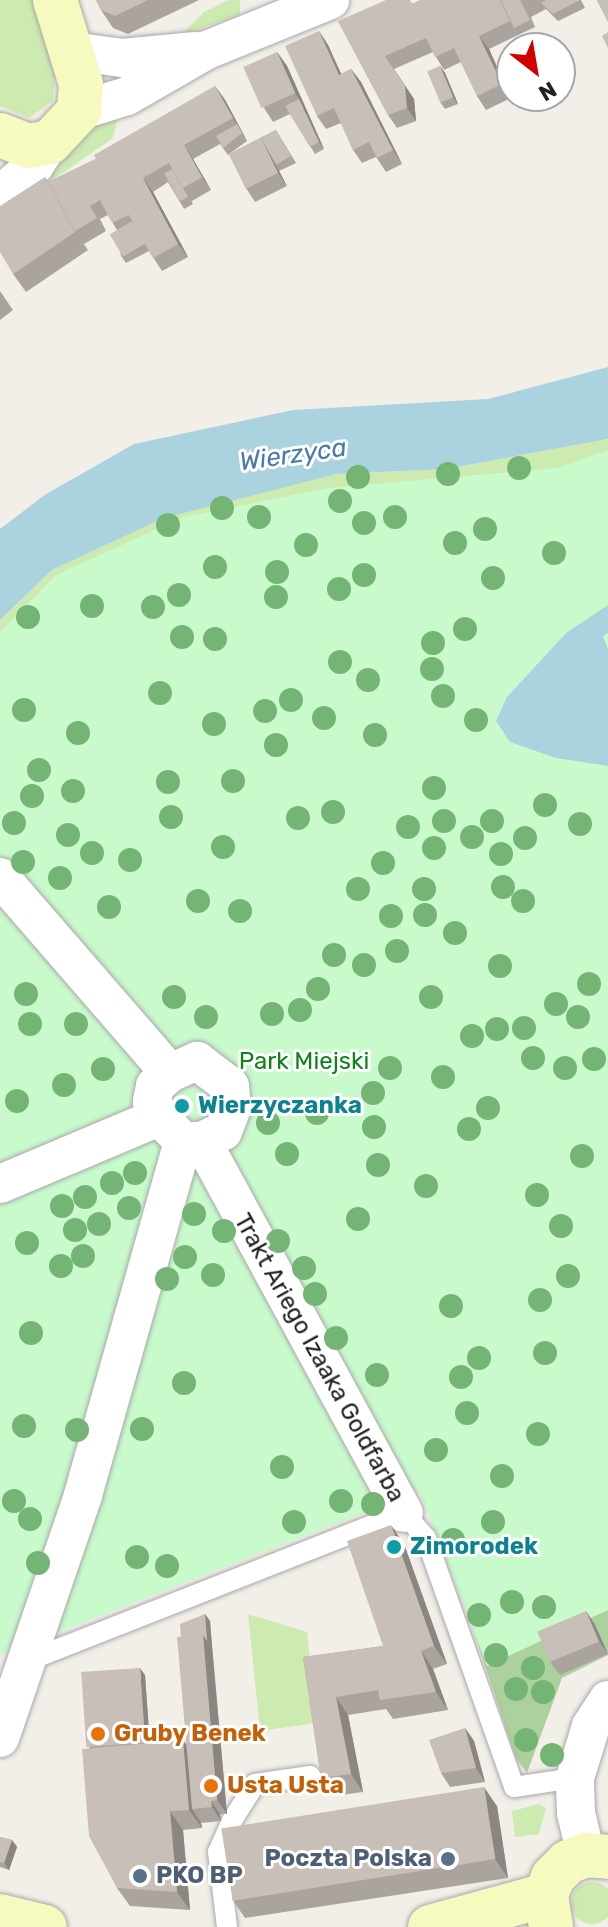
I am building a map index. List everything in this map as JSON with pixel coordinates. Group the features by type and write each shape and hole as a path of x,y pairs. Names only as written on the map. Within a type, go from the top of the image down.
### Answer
{"street":[{"path":"0,195 35,165 64,126 81,84 55,0"},
{"path":"0,135 28,146 127,96 207,50 330,0"},
{"path":"71,51 122,58 207,50"},
{"path":"0,877 170,1073"},
{"path":"0,1184 181,1133 223,1131 232,1108 230,1086 197,1061 170,1073 155,1086 152,1102 181,1133"},
{"path":"0,1738 30,1660 87,1480 181,1133"},
{"name":"Trakt Ariego Izaaka Goldfarba","path":"181,1133 404,1513"},
{"path":"430,1927 548,1911 568,1862 597,1856 576,1813 575,1778 591,1726 608,1700"},
{"path":"0,1916 45,1927"}],"lane":[{"path":"30,1660 404,1513"},
{"name":"Trakt Ariego Izaaka Goldfarba","path":"404,1513 426,1538 514,1787 575,1778"},
{"path":"227,1927 218,1852 233,1819 255,1784 310,1776"}],"green space":[{"path":"0,0 40,0 57,53 53,101 29,118 0,106"},
{"path":"229,0 240,0 240,14 180,36 204,12"},
{"path":"119,111 113,138 9,210 93,125"},
{"path":"608,439 608,461 0,780 0,620 52,570 164,518 258,492 336,474 446,469"},
{"name":"Park Miejski","path":"608,450 608,1610 487,1666 419,1491 0,1655 0,632 56,575 183,517 328,488 557,468"},
{"path":"435,1517 608,1567 608,1655 562,1678 527,1773 516,1758"},
{"path":"248,1614 307,1632 317,1723 260,1731"},
{"path":"539,1804 546,1808 539,1834 515,1837 512,1811"},
{"path":"592,1882 607,1888 613,1903 607,1918 592,1924 577,1918 571,1903 577,1888"}],"water":[{"name":"Wierzyca","path":"608,367 608,439 446,469 336,474 164,518 52,570 0,620 0,529 46,494 134,444 293,410 488,399"},
{"path":"608,605 608,633 603,636 608,649 608,766 556,758 510,742 496,721 507,697 566,633"}],"building":[{"path":"96,0 148,0 115,16 101,10"},
{"path":"386,0 410,0 412,4 421,0 500,0 510,21 479,36 496,71 496,87 477,96 454,48 435,57 426,38 385,56 405,86 407,108 388,115 338,21"},
{"path":"501,0 520,0 530,20 514,28"},
{"path":"546,0 580,0 553,14 541,3"},
{"path":"608,0 608,22 597,1"},
{"path":"319,31 339,75 351,69 393,150 377,158 369,142 353,150 334,108 317,116 285,46"},
{"path":"608,32 608,48 602,36"},
{"path":"277,52 295,93 262,108 243,67"},
{"path":"440,66 453,97 440,103 427,71"},
{"path":"215,86 233,118 184,145 202,177 183,188 169,163 143,178 178,244 153,258 129,215 112,223 100,200 90,206 97,218 75,231 48,182 96,159 94,155"},
{"path":"299,99 319,142 310,147 285,106"},
{"path":"237,124 242,133 223,148 216,136"},
{"path":"276,130 291,156 276,164 261,138"},
{"path":"261,138 278,173 246,189 229,154"},
{"path":"172,169 188,197 180,201 164,174"},
{"path":"45,177 75,232 13,274 0,252 0,206"},
{"path":"132,221 145,243 123,257 110,234"},
{"path":"391,1525 434,1646 421,1651 436,1692 380,1700 378,1690 336,1697 351,1774 321,1778 303,1657 383,1646 347,1541"},
{"path":"586,1611 599,1641 550,1662 537,1632"},
{"path":"205,1614 207,1641 203,1635 181,1637 180,1624"},
{"path":"203,1635 217,1800 211,1801 212,1807 192,1809 177,1637"},
{"path":"140,1668 145,1743 86,1747 81,1672"},
{"path":"465,1728 476,1768 441,1773 429,1740"},
{"path":"183,1740 189,1810 170,1811 177,1892 117,1888 89,1836 82,1749"},
{"path":"484,1787 495,1859 233,1901 221,1829"},
{"path":"0,1837 12,1840 4,1863 0,1862"}],"place":[{"name":"Wierzyczanka","path":"182,1106"},
{"name":"Zimorodek","path":"394,1547"},
{"name":"Gruby Benek","path":"98,1734"},
{"name":"Usta Usta","path":"211,1786"},
{"name":"Poczta Polska","path":"448,1859"},
{"name":"PKO BP","path":"140,1876"}]}
